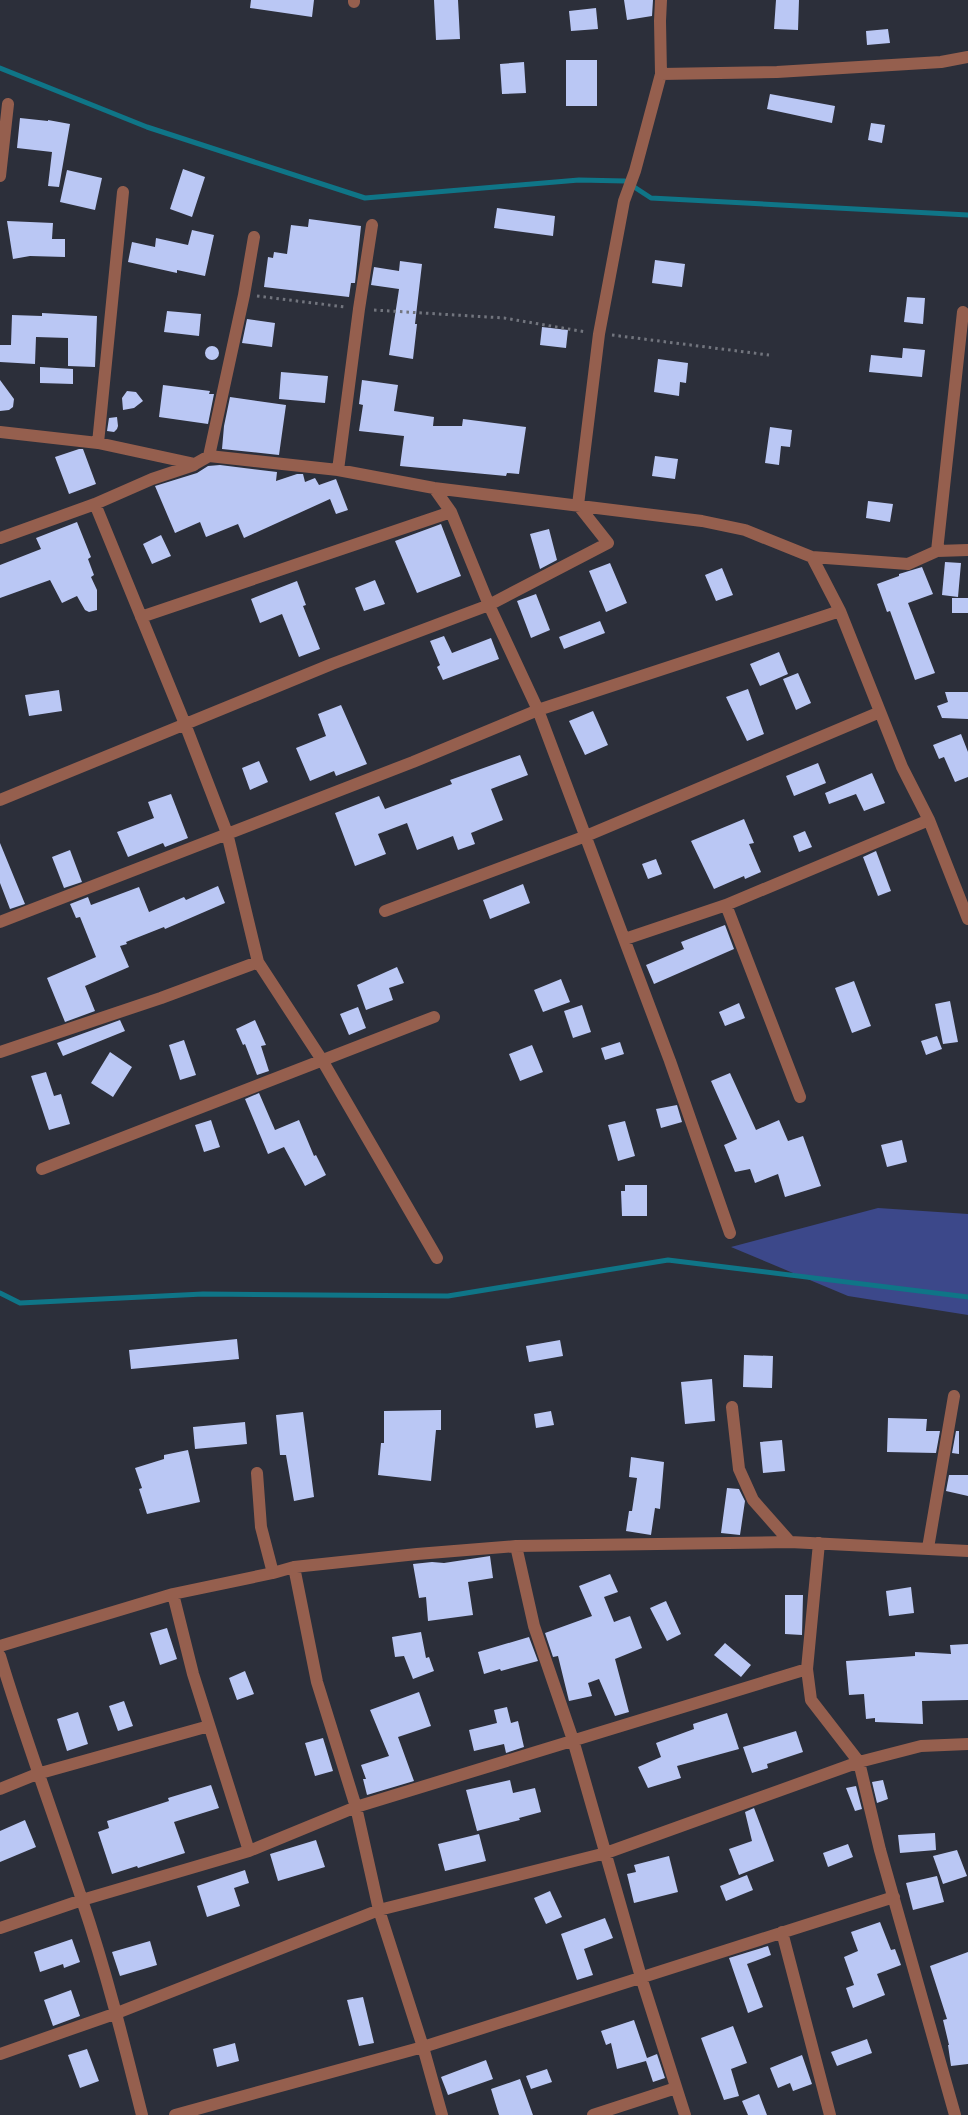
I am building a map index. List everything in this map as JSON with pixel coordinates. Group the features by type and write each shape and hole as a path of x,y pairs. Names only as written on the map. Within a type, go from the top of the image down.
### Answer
{"street":[{"path":"0,800 332,664 489,604 608,543 578,505 598,334 624,201 635,171 661,74 661,0"},
{"path":"661,74 777,72 941,62 968,57"},
{"path":"0,176 8,104"},
{"path":"98,443 123,192"},
{"path":"338,470 372,225"},
{"path":"209,456 244,295 254,237"},
{"path":"938,551 963,312"},
{"path":"0,432 98,443 196,464"},
{"path":"0,538 95,504 152,479 196,464 209,456 338,470 434,488 702,522 745,530 812,557 908,564 938,551 968,550"},
{"path":"434,488 451,512 489,604 538,710 625,939 730,1233"},
{"path":"95,504 185,724 227,833 258,962 322,1060 437,1258"},
{"path":"141,617 451,512"},
{"path":"812,557 840,611 902,767 929,820 968,919"},
{"path":"0,922 413,762 538,710 840,611"},
{"path":"385,911 586,836 880,712"},
{"path":"625,939 726,905 929,820"},
{"path":"726,905 800,1097"},
{"path":"0,1052 161,998 258,962"},
{"path":"42,1169 434,1017"},
{"path":"928,1548 954,1396"},
{"path":"732,1407 739,1469 753,1500 790,1542"},
{"path":"257,1473 261,1527 273,1573"},
{"path":"0,1646 173,1594 294,1567 516,1546 790,1542 968,1551"},
{"path":"819,1544 807,1669 811,1700 859,1762 880,1850 955,2115"},
{"path":"516,1546 534,1626 573,1740 641,1977 684,2115"},
{"path":"294,1567 317,1682 356,1807 379,1910 423,2047 442,2115"},
{"path":"173,1594 193,1674 249,1852"},
{"path":"0,1656 37,1774 82,1900 117,2014 142,2115"},
{"path":"0,1928 82,1900 249,1852 356,1807 807,1669"},
{"path":"0,1789 37,1774 209,1726"},
{"path":"0,2054 117,2014 379,1910 606,1853 859,1762 921,1746 968,1744"},
{"path":"175,2115 423,2047 894,1897"},
{"path":"782,1932 830,2115"},
{"path":"592,2115 676,2088"}],"path":[{"path":"244,295 359,309 504,318 598,334 769,355"}],"shaded area":[{"path":"878,1208 968,1214 968,1315 848,1296 731,1247"}],"building":[{"path":"251,0 314,0 312,17 250,8"},
{"path":"434,0 458,0 460,39 436,40"},
{"path":"624,0 653,0 652,16 627,20"},
{"path":"776,0 799,0 798,30 774,29"},
{"path":"596,8 598,29 571,31 569,11"},
{"path":"888,29 890,43 867,45 866,31"},
{"path":"566,60 597,60 597,106 566,106"},
{"path":"524,62 526,93 502,94 500,64"},
{"path":"770,94 835,106 832,123 767,109"},
{"path":"20,118 70,124 59,187 48,186 52,152 17,148"},
{"path":"871,123 885,125 882,143 868,140"},
{"path":"183,169 205,177 192,217 170,209"},
{"path":"67,170 102,178 95,210 60,202"},
{"path":"497,208 555,216 553,236 494,228"},
{"path":"309,219 361,226 355,283 351,283 349,297 264,287 268,257 273,258 274,252 287,254 291,225 308,227"},
{"path":"7,221 53,223 52,239 65,239 65,257 30,256 13,259"},
{"path":"192,230 214,235 205,276 177,270 177,273 128,262 132,242 155,247 156,238 188,245"},
{"path":"655,260 685,264 682,287 652,283"},
{"path":"400,261 422,264 413,359 389,355 399,289 371,285 374,267 399,271"},
{"path":"907,297 925,298 923,324 904,322"},
{"path":"167,311 201,314 199,336 164,332"},
{"path":"42,313 97,316 95,367 68,366 68,338 36,337 35,364 0,362 0,345 11,345 12,315 42,316"},
{"path":"247,319 275,323 272,347 242,343"},
{"path":"542,327 568,330 566,348 540,345"},
{"path":"209,346 215,346 219,353 215,360 209,360 205,356 205,350"},
{"path":"903,348 925,350 922,377 869,372 871,355 902,358"},
{"path":"658,359 688,363 686,383 680,382 679,396 654,392"},
{"path":"40,367 73,369 73,384 40,383"},
{"path":"281,372 328,376 325,403 279,399"},
{"path":"0,380 14,399 13,407 9,410 0,411"},
{"path":"362,380 398,385 394,411 434,417 433,426 462,426 463,419 526,427 519,474 507,473 506,476 400,466 404,436 359,431 363,405 359,404"},
{"path":"163,385 210,391 209,394 214,394 208,424 159,417"},
{"path":"127,391 136,392 143,401 134,408 123,410 122,398"},
{"path":"230,397 286,405 279,455 222,449 224,426"},
{"path":"117,417 117,429 114,432 107,431 109,418"},
{"path":"770,427 792,430 790,447 781,446 779,465 765,463"},
{"path":"83,449 96,484 69,494 55,457"},
{"path":"655,456 678,459 675,479 652,476"},
{"path":"220,465 277,472 276,481 297,474 303,474 305,482 315,478 319,485 336,479 348,510 336,514 330,499 244,538 238,524 206,537 200,522 175,533 155,486 197,473 208,466"},
{"path":"868,501 893,504 890,522 866,518"},
{"path":"77,522 91,557 88,559 94,575 91,577 97,590 97,610 89,612 85,610 77,596 62,603 50,580 0,598 0,565 41,549 36,538"},
{"path":"441,524 461,576 417,593 395,541"},
{"path":"549,529 557,560 540,569 530,534"},
{"path":"161,535 171,556 152,564 143,544"},
{"path":"945,562 961,563 958,597 942,595"},
{"path":"610,563 627,603 606,612 589,571"},
{"path":"922,567 933,594 908,603 935,673 915,680 890,611 887,612 877,584 899,576 899,574"},
{"path":"722,568 733,595 716,601 705,575"},
{"path":"375,580 385,604 364,611 355,588"},
{"path":"297,581 306,605 303,606 320,649 299,657 282,614 260,623 251,599"},
{"path":"536,594 550,630 531,638 517,601"},
{"path":"952,598 968,598 968,613 952,613"},
{"path":"600,621 605,633 564,649 559,637"},
{"path":"444,636 452,653 491,638 499,659 443,680 437,667 440,665 430,641"},
{"path":"779,652 788,674 760,686 750,664"},
{"path":"798,673 811,703 796,710 783,679"},
{"path":"748,689 764,734 747,741 726,697"},
{"path":"59,690 62,711 29,716 25,695"},
{"path":"945,692 968,692 968,719 942,718 937,706 948,702"},
{"path":"341,705 367,764 336,776 334,771 310,781 296,748 326,736 318,714"},
{"path":"593,711 608,745 585,755 569,721"},
{"path":"961,734 968,752 968,777 955,782 944,757 939,759 933,745"},
{"path":"520,755 528,775 491,789 503,820 471,833 475,844 458,850 453,836 417,850 407,823 378,834 386,854 355,866 335,813 379,796 385,809 452,784 450,780"},
{"path":"259,761 268,782 250,790 242,768"},
{"path":"818,763 826,783 794,796 786,776"},
{"path":"872,773 885,803 864,811 856,794 829,804 825,793"},
{"path":"171,794 188,838 165,847 163,843 128,857 117,832 154,818 148,802"},
{"path":"744,819 754,843 749,844 761,872 745,879 744,876 714,889 691,841"},
{"path":"805,831 812,847 799,852 793,836"},
{"path":"0,843 25,904 10,909 0,883"},
{"path":"70,850 82,882 64,888 52,857"},
{"path":"876,851 891,891 878,896 863,857"},
{"path":"656,859 662,874 648,879 642,864"},
{"path":"523,884 530,903 490,919 483,900"},
{"path":"218,886 225,903 120,946 129,967 85,986 95,1011 65,1022 47,978 96,957 80,917 76,918 70,904 88,897 91,905 139,887 149,912 184,897 186,900"},
{"path":"725,925 734,949 654,984 646,965 684,949 681,942"},
{"path":"397,967 404,983 389,988 393,1000 366,1010 357,985"},
{"path":"561,979 570,1002 543,1012 534,990"},
{"path":"854,981 871,1026 852,1033 835,988"},
{"path":"950,1001 958,1042 943,1044 935,1004"},
{"path":"739,1003 745,1018 725,1026 719,1012"},
{"path":"582,1005 591,1032 573,1038 564,1011"},
{"path":"358,1007 366,1028 349,1035 340,1014"},
{"path":"120,1020 125,1031 63,1056 57,1043"},
{"path":"255,1020 266,1045 261,1046 269,1071 257,1075 245,1044 243,1045 236,1029"},
{"path":"937,1036 942,1049 926,1055 921,1041"},
{"path":"184,1040 196,1075 180,1080 169,1045"},
{"path":"620,1042 624,1054 605,1060 601,1048"},
{"path":"532,1045 543,1072 520,1081 509,1054"},
{"path":"110,1052 132,1067 113,1097 91,1083"},
{"path":"46,1072 54,1096 61,1094 70,1124 49,1130 31,1076"},
{"path":"730,1073 756,1130 779,1120 788,1141 803,1136 821,1186 785,1197 778,1174 755,1183 750,1169 735,1172 724,1145 737,1139 711,1081"},
{"path":"259,1093 275,1130 299,1120 314,1156 316,1155 326,1175 305,1186 284,1147 268,1154 245,1099"},
{"path":"677,1105 682,1122 661,1128 656,1109"},
{"path":"211,1120 220,1147 204,1152 195,1125"},
{"path":"625,1121 635,1156 618,1161 608,1125"},
{"path":"902,1140 907,1162 887,1167 881,1145"},
{"path":"625,1185 647,1185 647,1216 622,1216 621,1191 625,1191"},
{"path":"237,1339 239,1359 131,1369 129,1350"},
{"path":"560,1340 563,1356 529,1362 526,1346"},
{"path":"744,1355 773,1356 772,1388 743,1387"},
{"path":"712,1379 715,1421 685,1424 681,1382"},
{"path":"441,1410 441,1430 436,1430 431,1481 378,1475 381,1443 384,1443 384,1411"},
{"path":"551,1411 554,1425 536,1428 534,1414"},
{"path":"303,1412 314,1497 294,1501 286,1455 280,1455 276,1415"},
{"path":"888,1418 927,1419 926,1431 940,1431 936,1453 887,1452"},
{"path":"245,1422 247,1444 195,1449 193,1427"},
{"path":"956,1431 959,1431 959,1454 952,1453"},
{"path":"782,1440 785,1471 763,1473 760,1442"},
{"path":"188,1450 200,1502 147,1514 139,1489 142,1488 135,1468 164,1459 164,1455"},
{"path":"631,1457 664,1462 660,1509 655,1508 651,1535 626,1531 629,1511 632,1511 637,1478 629,1477"},
{"path":"949,1475 968,1475 968,1496 946,1491"},
{"path":"727,1488 739,1489 745,1501 740,1535 721,1533"},
{"path":"490,1556 493,1578 468,1582 473,1615 428,1621 426,1597 419,1598 413,1564 444,1563"},
{"path":"610,1574 618,1592 604,1597 614,1622 630,1616 642,1648 615,1659 629,1712 615,1716 599,1679 588,1683 592,1696 569,1701 558,1656 553,1657 545,1633 592,1616 579,1586"},
{"path":"911,1587 914,1613 889,1616 886,1591"},
{"path":"785,1595 803,1595 802,1635 785,1634"},
{"path":"666,1601 681,1634 667,1641 650,1608"},
{"path":"167,1628 177,1659 160,1665 150,1633"},
{"path":"421,1632 426,1658 429,1657 434,1671 413,1679 404,1656 395,1657 392,1637"},
{"path":"529,1637 538,1661 484,1674 478,1652"},
{"path":"725,1643 751,1665 741,1677 714,1655"},
{"path":"968,1644 968,1700 922,1701 923,1724 875,1722 875,1718 866,1719 864,1694 849,1695 846,1661 915,1656 915,1652 951,1654 950,1645"},
{"path":"245,1671 254,1694 237,1700 229,1678"},
{"path":"419,1692 431,1726 398,1737 414,1781 367,1795 363,1779 366,1779 361,1765 389,1756 370,1710"},
{"path":"124,1701 133,1726 118,1731 109,1706"},
{"path":"507,1707 511,1723 518,1721 524,1747 506,1753 504,1744 474,1751 469,1730 497,1723 494,1710"},
{"path":"78,1712 88,1744 67,1751 57,1719"},
{"path":"727,1713 739,1749 677,1766 681,1778 648,1788 638,1767 661,1757 656,1743 694,1729 693,1724"},
{"path":"796,1731 803,1752 767,1764 768,1768 752,1773 743,1747"},
{"path":"323,1738 333,1771 315,1776 305,1743"},
{"path":"510,1780 513,1793 535,1788 541,1812 519,1818 520,1820 477,1831 466,1790"},
{"path":"883,1780 888,1799 877,1803 872,1782"},
{"path":"211,1785 219,1808 174,1822 185,1853 112,1874 98,1832 109,1828 107,1821 169,1801 168,1798"},
{"path":"856,1786 862,1809 855,1811 846,1788"},
{"path":"754,1808 774,1861 739,1875 729,1849 752,1841 745,1812"},
{"path":"25,1820 36,1847 0,1862 0,1831"},
{"path":"935,1833 936,1850 900,1853 898,1835"},
{"path":"479,1834 486,1861 445,1871 438,1844"},
{"path":"316,1840 325,1867 278,1881 270,1854"},
{"path":"848,1844 853,1857 828,1867 823,1853"},
{"path":"957,1850 967,1876 943,1884 933,1856"},
{"path":"669,1856 678,1892 634,1903 627,1874 636,1872 634,1865"},
{"path":"245,1870 249,1883 234,1888 240,1906 207,1917 197,1886"},
{"path":"747,1875 753,1890 726,1901 720,1886"},
{"path":"937,1876 944,1902 913,1910 906,1883"},
{"path":"550,1891 562,1917 546,1924 534,1898"},
{"path":"605,1918 613,1938 584,1949 593,1975 577,1980 561,1934"},
{"path":"880,1922 891,1950 895,1949 901,1965 877,1974 885,1995 853,2008 846,1988 854,1985 844,1957 858,1951 851,1932"},
{"path":"72,1939 80,1962 64,1968 63,1964 40,1972 34,1952"},
{"path":"150,1941 157,1965 120,1976 112,1952"},
{"path":"768,1946 771,1955 747,1964 763,2007 748,2013 729,1958"},
{"path":"968,1952 968,2064 951,2066 949,2045 943,2020 947,2019 930,1966"},
{"path":"71,1990 80,2016 53,2026 44,2000"},
{"path":"363,1997 374,2043 359,2046 347,2000"},
{"path":"634,2020 647,2058 657,2054 665,2078 653,2082 646,2061 617,2069 611,2043 606,2045 601,2031"},
{"path":"733,2026 747,2063 731,2069 739,2096 724,2100 701,2038"},
{"path":"867,2039 872,2053 837,2066 831,2052"},
{"path":"235,2043 239,2061 217,2067 213,2049"},
{"path":"87,2049 99,2081 80,2088 68,2055"},
{"path":"802,2055 812,2084 793,2091 790,2083 778,2088 770,2068"},
{"path":"486,2060 493,2079 448,2095 441,2077"},
{"path":"547,2069 552,2082 531,2089 526,2076"},
{"path":"520,2079 533,2115 499,2115 491,2089"},
{"path":"759,2094 767,2115 748,2115 742,2101"}],"waterway":[{"path":"0,68 147,127 365,198 579,180 625,181 651,198 968,215"},
{"path":"0,1293 20,1303 203,1294 448,1296 668,1260 968,1297"}]}
